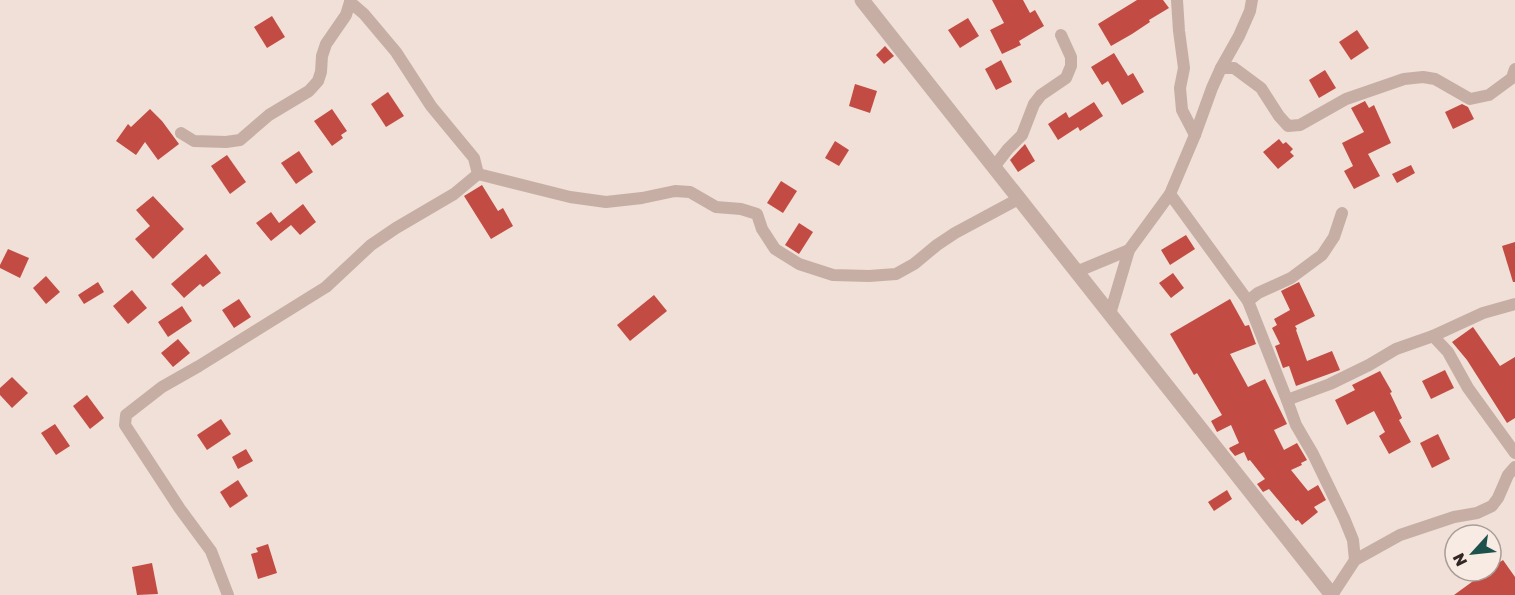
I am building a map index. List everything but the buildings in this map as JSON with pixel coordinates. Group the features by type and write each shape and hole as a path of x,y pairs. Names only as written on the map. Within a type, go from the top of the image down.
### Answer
{"street":[{"path":"862,0 1332,595 1355,560 1400,535 1454,517 1477,513 1492,506 1508,475 1515,467"},
{"path":"1177,0 1184,68 1180,88 1182,110 1195,135"},
{"path":"1110,314 1129,250 1170,194 1221,68 1250,11 1252,0"},
{"path":"181,133 194,141 240,140 268,115 309,91 318,81 326,44 346,15 350,1 396,52 431,106 474,158 478,174"},
{"path":"994,167 1022,135 1034,104 1041,95 1066,78 1071,66 1071,57 1061,35"},
{"path":"1221,68 1234,68 1261,88 1288,126 1300,125 1346,99 1404,79 1423,77 1435,79 1470,99 1489,95 1512,78 1515,69"},
{"path":"478,174 570,196 606,201 690,192 716,207 741,209 757,214 762,229 775,249 799,264 833,275 896,274 914,264 955,233 1020,198"},
{"path":"228,595 211,551 180,509 125,425 126,415 162,387 326,287 371,246 396,228 454,194 478,174"},
{"path":"1170,194 1248,301 1296,425 1313,454 1344,518 1353,540 1355,560"},
{"path":"1248,301 1258,292 1291,278 1322,255 1334,237 1342,213"},
{"path":"1076,272 1129,250"},
{"path":"1287,400 1350,374 1396,349 1433,336 1483,313 1515,304"},
{"path":"1433,336 1448,352 1468,388 1515,453"}]}
